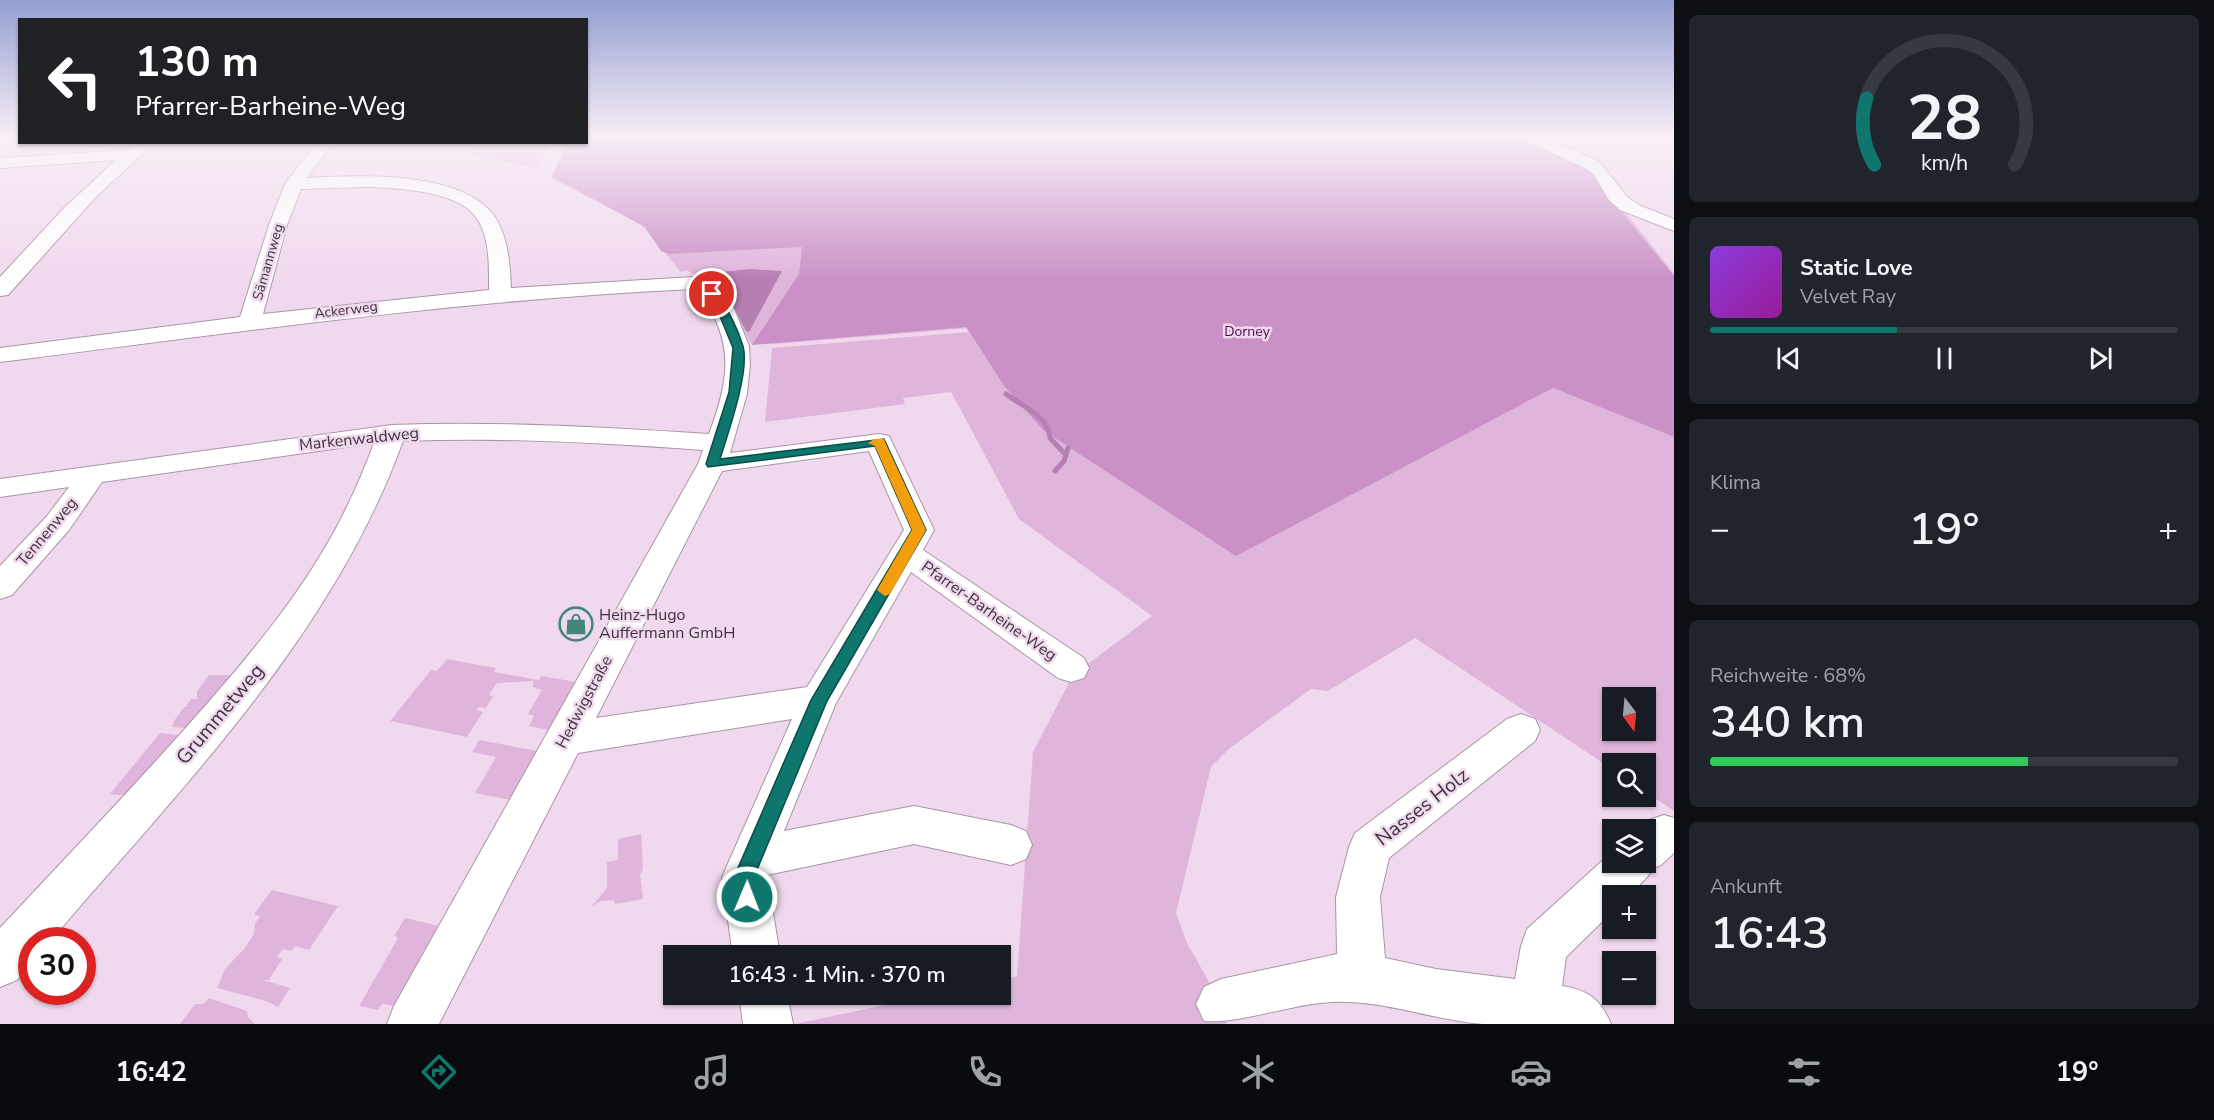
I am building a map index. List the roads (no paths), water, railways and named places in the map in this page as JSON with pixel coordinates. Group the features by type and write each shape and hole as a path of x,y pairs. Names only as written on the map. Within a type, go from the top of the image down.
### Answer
{"street":[{"path":"0,290 71,211 99,184"},
{"path":"294,184 299,184"},
{"name":"Sämannweg","path":"250,322 278,225 294,184"},
{"path":"399,184 442,192 467,201 482,212 489,224 498,257 500,294"},
{"path":"1608,184 1615,196 1623,203 1674,225"},
{"name":"Ackerweg","path":"0,355 250,322 500,294 693,283"},
{"name":"Hedwigstraße","path":"412,1024 716,454 734,392 738,348 718,301 705,288 693,283"},
{"name":"Markenwaldweg","path":"0,488 392,433 453,431 589,434 716,454"},
{"name":"Grummetweg","path":"0,963 198,741 285,637 339,552 379,475 392,433"},
{"name":"Pfarrer-Barheine-Weg","path":"716,454 879,442 919,530 907,554 819,700 744,877 755,945"},
{"name":"Tennenweg","path":"0,587 58,523 92,475"},
{"name":"Pfarrer-Barheine-Weg","path":"907,554 1071,668"},
{"path":"565,739 819,700"},
{"name":"Nasses Holz","path":"1362,978 1358,897 1370,847 1521,730"},
{"path":"752,858 914,825 1011,845"},
{"path":"1535,1006 1544,946 1622,873"},
{"path":"1221,1004 1330,978 1362,978 1436,993 1573,1012 1586,1024"}],"waterway":[{"path":"1006,394 1040,418 1050,438 1066,455"},
{"path":"1066,455 1068,448"},
{"path":"1055,471 1064,461 1066,455"}],"place":[{"name":"Heinz-Hugo Auffermann GmbH","path":"576,624"}],"park label":[{"name":"Dorney","path":"1247,331"}]}
